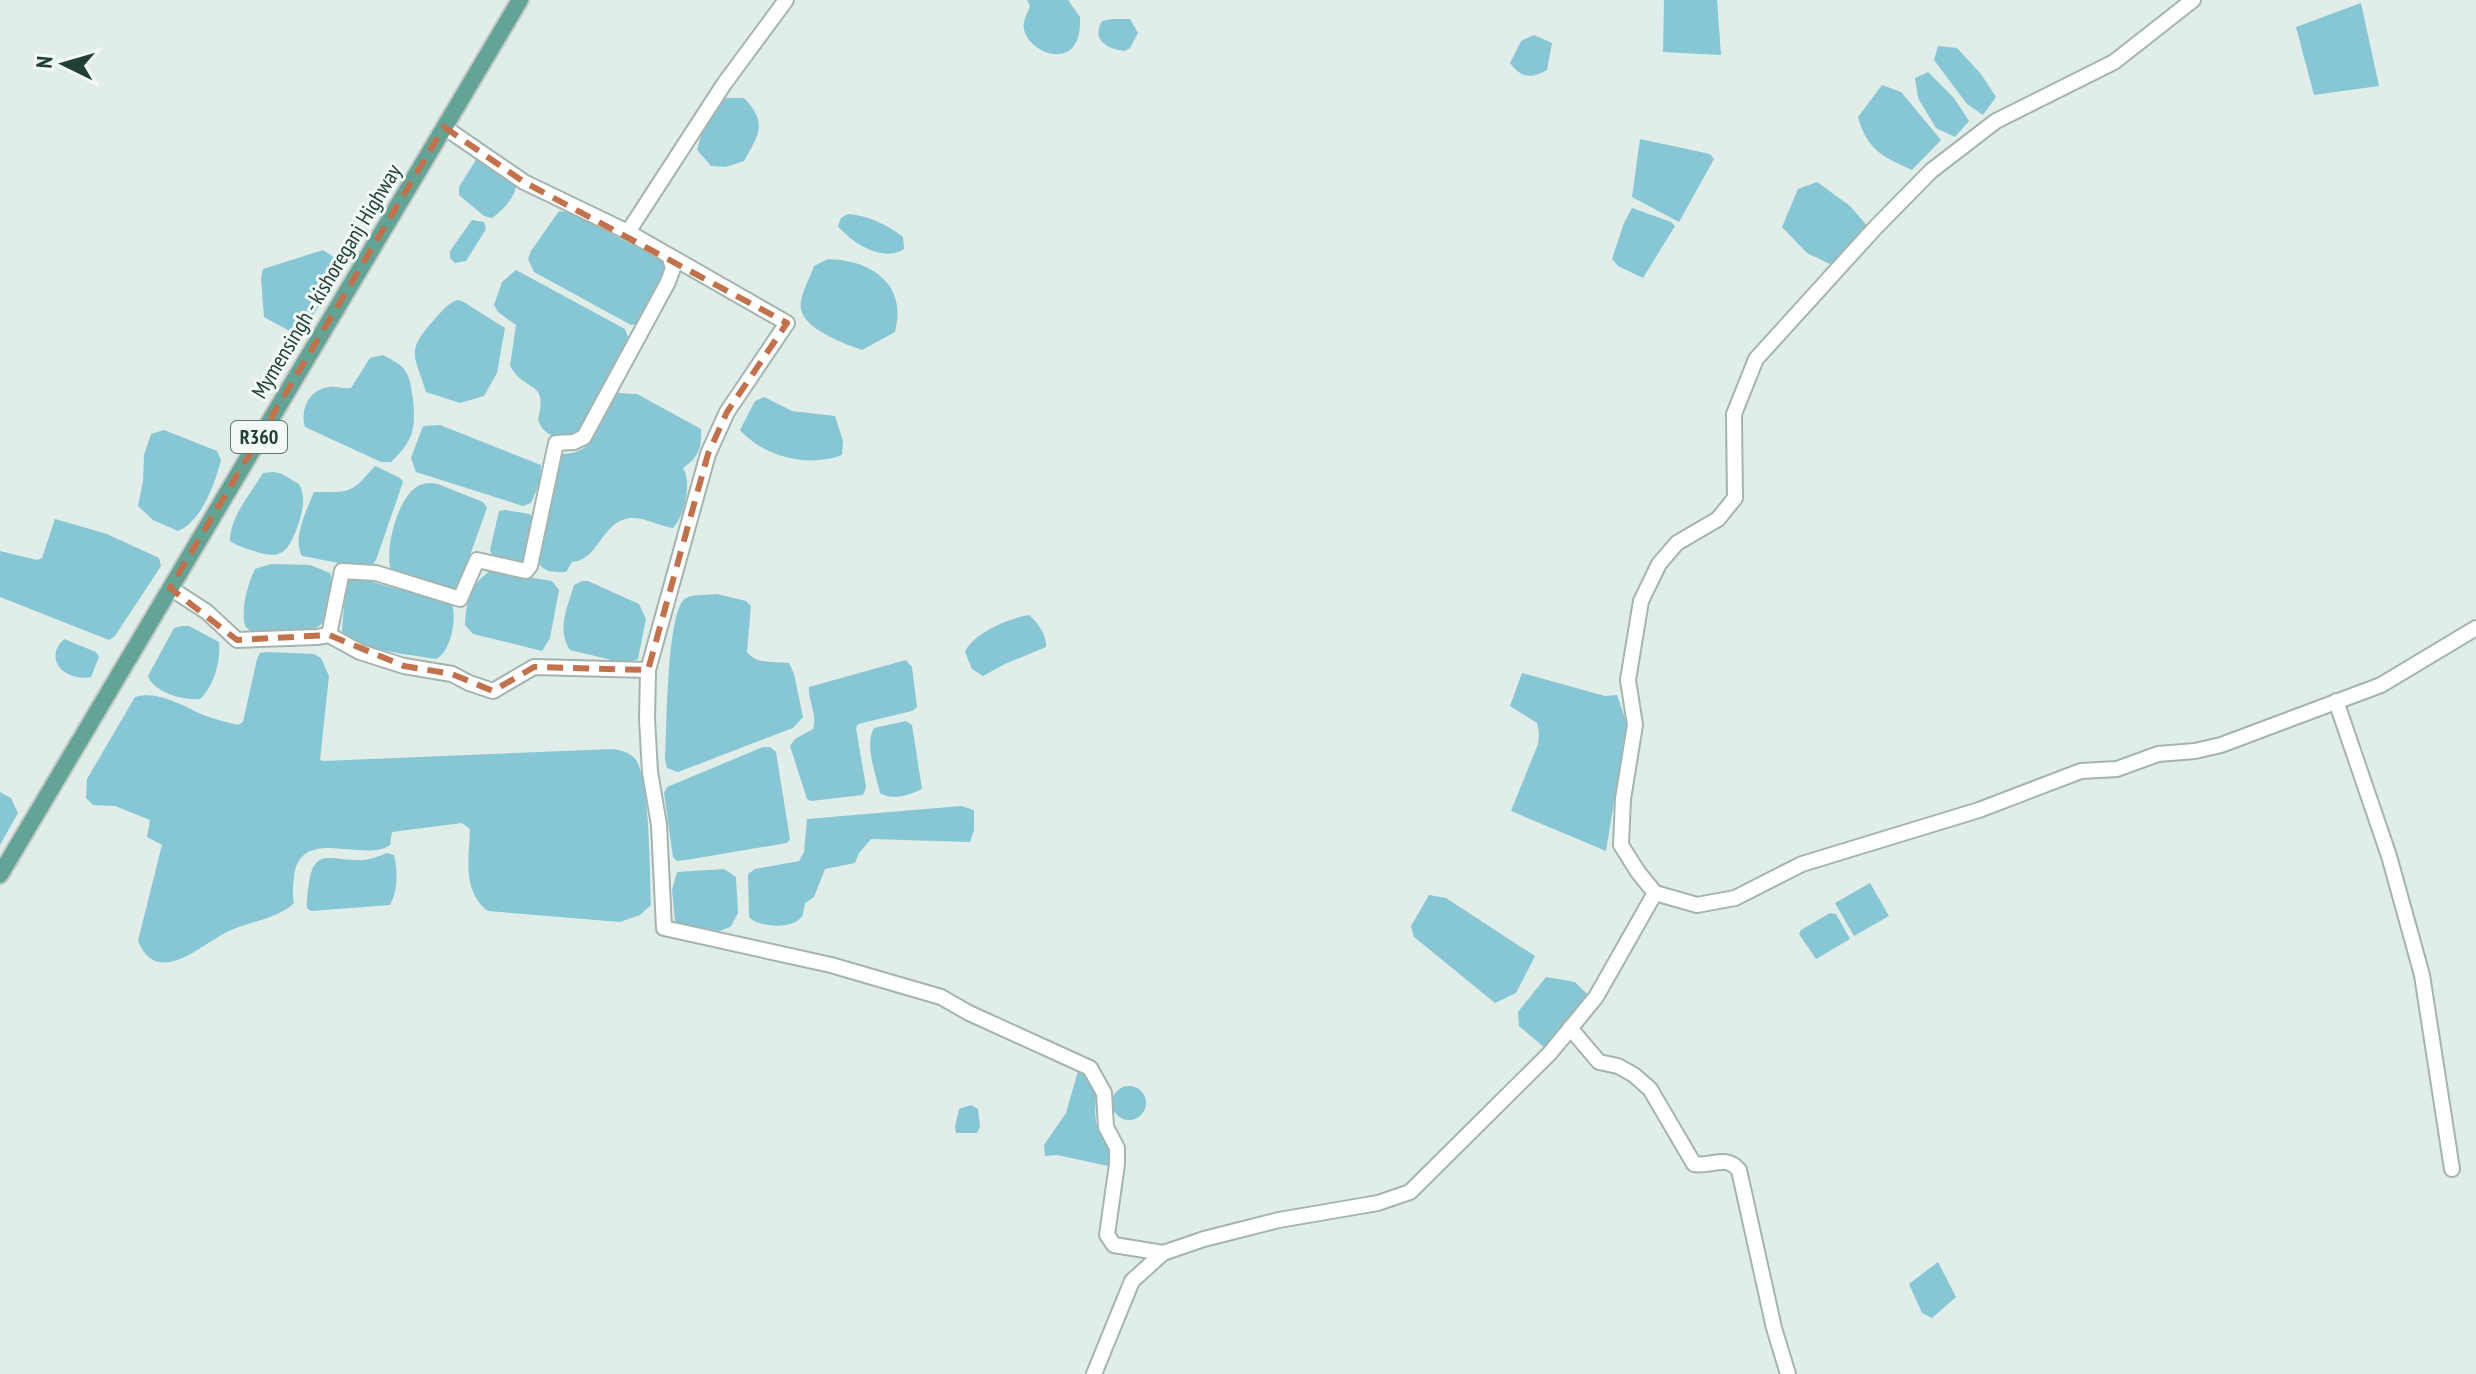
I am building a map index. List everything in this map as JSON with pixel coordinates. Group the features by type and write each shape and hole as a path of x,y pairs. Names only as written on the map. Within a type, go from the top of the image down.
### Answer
{"main road":[{"name":"Mymensingh - kishoreganj Highway","path":"0,875 520,0"}],"street":[{"path":"628,232 724,84 786,0"},
{"path":"2193,0 2114,62 1996,121 1931,171 1756,359 1734,414 1735,498 1718,519 1677,543 1659,564 1641,601 1628,680 1635,725 1623,799 1621,845 1655,893 1697,905 1735,898 1802,864 1979,810 2081,771 2117,769 2158,754 2221,745 2381,685 2476,628"},
{"path":"444,127 524,182 628,232 787,323 727,412 708,454 648,670 650,772 659,825 664,928 831,965 941,997 1090,1068 1104,1093 1106,1127 1117,1148 1107,1235 1114,1245 1163,1253"},
{"path":"329,635 342,571 376,573 460,599 477,560 526,571 530,566 556,443 574,442 584,437 668,282 673,268 670,258"},
{"path":"170,588 195,602 237,640 329,635 360,652 404,666 452,674 493,691 534,667 648,670"},
{"path":"2336,701 2389,856 2422,975 2452,1169"},
{"path":"1094,1374 1132,1281 1163,1253 1279,1220 1378,1203 1410,1192 1550,1053 1596,997 1655,893"},
{"path":"1570,1028 1599,1062 1618,1066 1650,1089 1694,1164 1723,1160 1732,1162 1739,1170 1754,1245 1788,1374"}],"highlighted area":[{"path":"444,127 524,182 787,323 727,412 708,454 648,670 534,667 493,691 452,674 404,666 329,635 237,640 170,588"}],"water":[{"path":"1027,0 1068,0 1080,17 1080,29 1073,47 1067,52 1052,54 1031,42 1024,26 1030,5"},
{"path":"1664,0 1717,0 1721,55 1663,52"},
{"path":"2361,3 2379,86 2314,95 2296,27"},
{"path":"1130,19 1138,33 1125,51 1107,46 1100,38 1098,33 1102,21"},
{"path":"1534,35 1552,43 1547,70 1527,76 1510,63 1521,41"},
{"path":"1938,46 1957,48 1981,74 1996,97 1983,115 1967,104 1934,60"},
{"path":"1928,72 1954,98 1969,121 1955,137 1936,128 1918,98 1915,78"},
{"path":"1882,85 1901,92 1941,140 1912,170 1871,145 1858,117"},
{"path":"726,98 744,98 756,115 759,129 744,161 726,167 711,166 697,150 704,125"},
{"path":"1640,139 1710,154 1714,159 1679,222 1632,197"},
{"path":"477,158 516,181 512,197 492,218 484,216 459,195 459,187"},
{"path":"1817,182 1850,206 1869,228 1853,247 1830,264 1807,253 1782,227 1798,189"},
{"path":"1632,208 1675,226 1643,278 1618,266 1612,259"},
{"path":"559,211 572,213 665,262 667,270 663,286 637,324 631,325 534,272 528,259 531,251"},
{"path":"848,214 890,228 903,237 904,249 887,254 868,249 851,239 838,226 841,218"},
{"path":"472,220 484,222 486,229 466,261 455,263 450,258 450,251"},
{"path":"323,250 338,260 342,268 301,332 293,333 264,317 263,269"},
{"path":"828,259 858,264 882,278 896,300 898,315 895,332 862,350 826,335 809,323 801,309 803,293 814,266"},
{"path":"516,270 625,329 628,337 581,435 561,437 545,431 538,420 538,392 516,375 510,366 516,325 498,312 494,305 502,282"},
{"path":"457,300 505,328 497,373 484,396 460,403 426,392 415,354 424,331"},
{"path":"383,355 406,372 414,410 408,441 391,462 381,462 305,427 304,420 305,407 312,396 330,387 351,388 370,358"},
{"path":"617,393 637,394 701,429 698,451 683,468 687,490 681,515 673,528 636,518 621,521 606,533 588,555 572,562 566,572 548,571 540,565 540,540 558,460 562,454 574,452 590,442"},
{"path":"764,397 792,411 835,416 843,441 842,455 815,460 787,458 750,439 740,430 755,401"},
{"path":"440,425 541,465 540,482 531,503 523,506 416,472 411,458 423,426"},
{"path":"164,430 217,451 221,460 201,510 178,531 153,520 138,506 144,455 151,434"},
{"path":"375,466 403,482 372,565 360,567 302,556 300,533 314,492 349,490"},
{"path":"274,472 299,484 303,503 289,546 272,555 230,541 233,523 247,497 263,473"},
{"path":"438,484 483,502 487,508 455,591 391,570 389,561 391,537 405,499 420,485"},
{"path":"499,511 530,514 534,521 526,558 522,563 492,555 490,550"},
{"path":"55,519 107,534 159,558 161,566 115,636 109,640 0,597 0,551 37,560 42,558"},
{"path":"271,564 310,565 330,573 331,601 319,626 298,632 261,634 245,626 244,605 252,576 255,569"},
{"path":"490,571 552,581 559,590 550,638 542,651 473,634 465,625 470,594"},
{"path":"355,577 452,604 452,634 441,655 436,659 371,647 342,631 346,582 348,578"},
{"path":"582,581 639,604 646,619 638,659 624,663 570,650 564,634 564,618 574,585"},
{"path":"717,594 746,601 751,606 747,652 760,661 789,663 803,717 793,728 678,772 667,768 665,760 675,624 679,607 686,598"},
{"path":"1029,615 1041,630 1046,647 983,676 972,669 965,652 969,645 1003,623"},
{"path":"189,626 219,642 216,672 200,699 170,694 156,687 148,676 174,628"},
{"path":"64,639 96,652 99,657 91,677 73,676 60,668 55,654"},
{"path":"260,653 314,654 321,658 329,676 320,760 323,761 614,749 631,755 641,771 644,787 651,905 640,915 620,922 488,911 474,894 471,884 468,863 470,829 462,823 392,832 390,845 379,850 334,848 308,852 299,861 294,877 294,903 288,908 231,930 182,958 157,962 147,955 138,941 162,845 147,837 150,820 115,806 93,805 86,798 87,779 135,697 161,697 215,719 238,725 243,722 257,659"},
{"path":"906,660 912,667 917,707 912,711 858,724 856,728 866,787 863,795 807,799 790,746 795,739 813,729 809,687"},
{"path":"1522,673 1605,696 1617,695 1629,730 1606,851 1511,811 1538,744 1539,733 1537,723 1510,706"},
{"path":"906,721 912,725 922,789 890,797 880,793 870,751 871,735 874,728"},
{"path":"763,747 770,747 776,752 790,839 787,843 677,861 673,857 664,793 667,787"},
{"path":"0,792 11,798 18,813 0,845"},
{"path":"961,806 974,810 974,830 970,842 871,839 855,863 825,869 814,897 805,903 799,920 777,926 749,917 748,874 755,869 799,861 804,852 807,819"},
{"path":"387,853 394,855 397,874 395,894 390,905 311,911 307,908 311,872 319,860 364,860"},
{"path":"724,869 736,877 738,913 731,926 703,932 675,922 672,890 677,872"},
{"path":"1870,883 1889,916 1854,936 1835,903"},
{"path":"1429,895 1446,898 1535,956 1516,993 1495,1003 1414,937 1411,926"},
{"path":"1830,913 1836,914 1850,939 1816,959 1799,934"},
{"path":"1546,977 1575,982 1589,996 1546,1049 1519,1026 1518,1012"},
{"path":"1078,1071 1090,1072 1093,1079 1097,1125 1112,1155 1108,1166 1057,1155 1045,1156 1044,1145 1066,1113"},
{"path":"1129,1086 1141,1091 1146,1103 1141,1115 1129,1120 1117,1115 1112,1103 1117,1091"},
{"path":"971,1105 978,1109 980,1127 977,1133 956,1133 959,1109"},
{"path":"1938,1262 1956,1297 1932,1318 1922,1313 1909,1284"}]}
